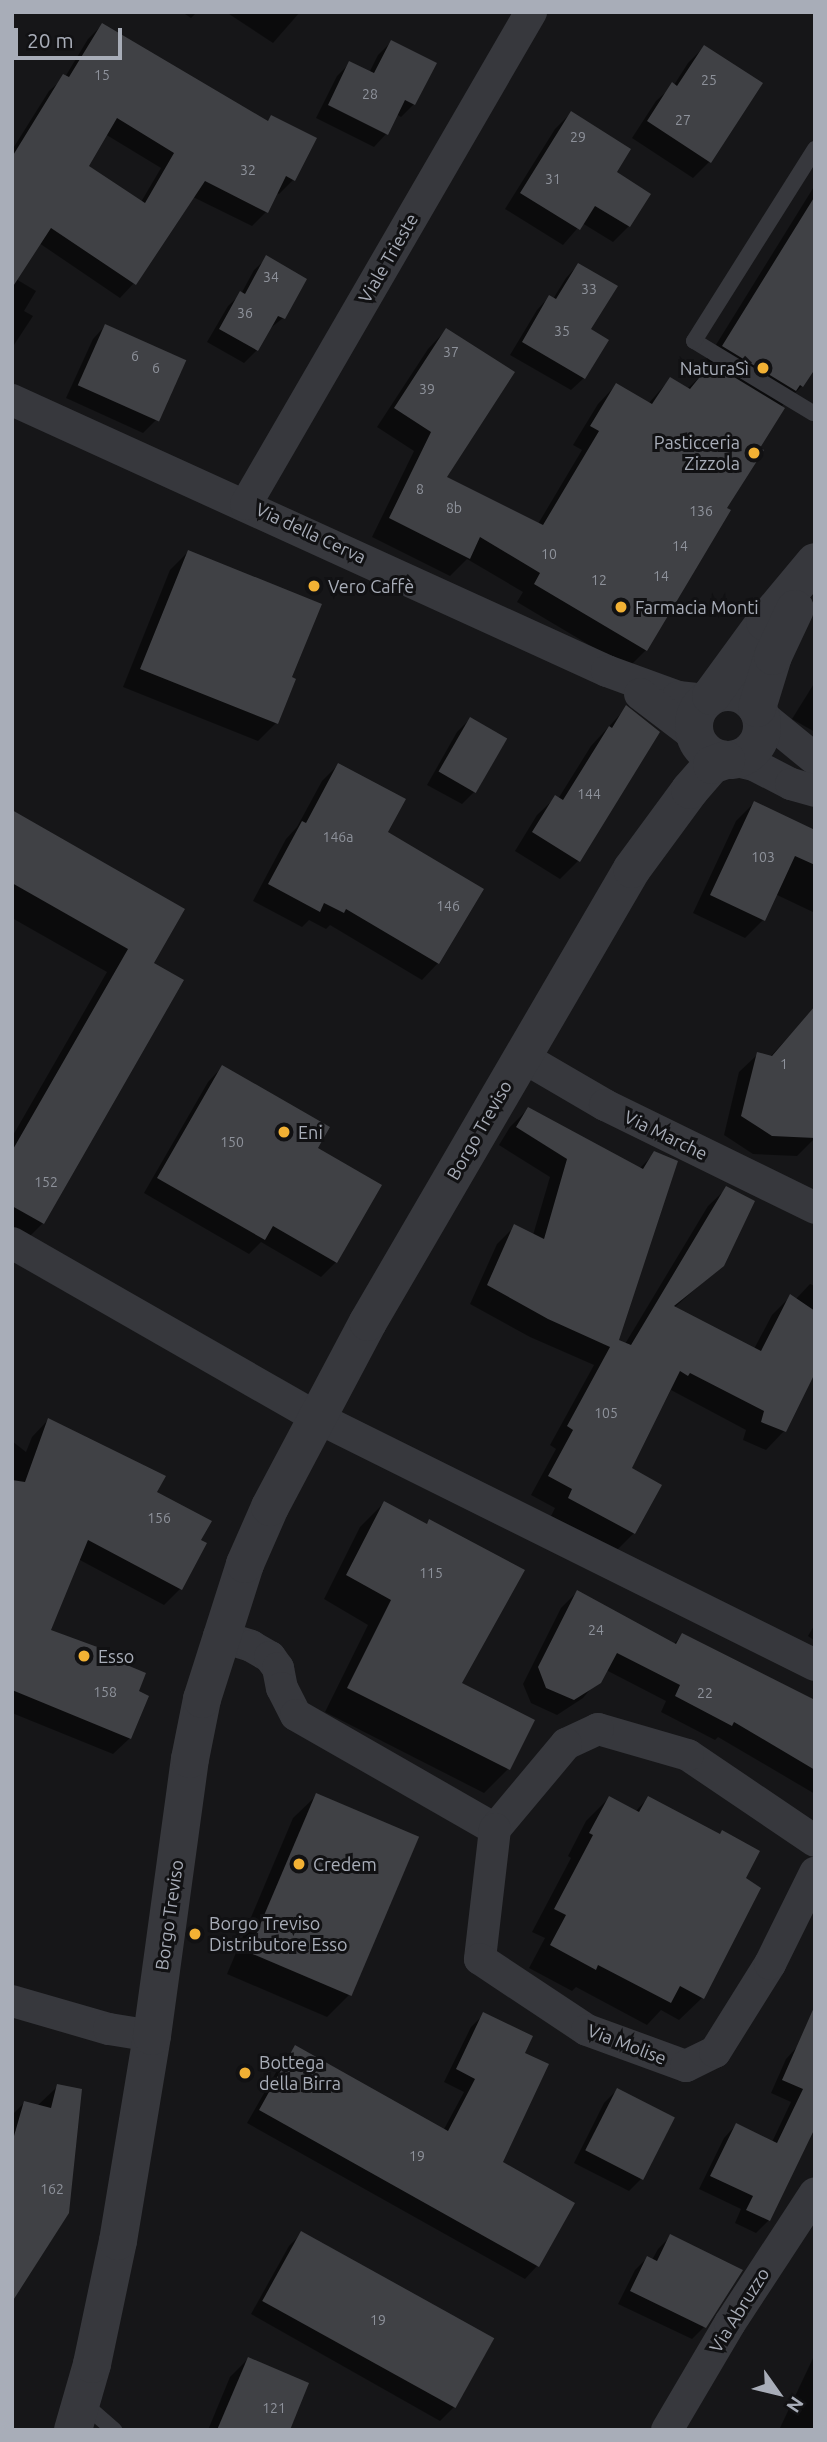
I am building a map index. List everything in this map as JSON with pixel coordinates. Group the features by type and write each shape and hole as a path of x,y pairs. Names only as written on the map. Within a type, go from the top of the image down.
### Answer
{"street":[{"name":"Viale Trieste","path":"246,504 531,12"},
{"name":"Via della Cerva","path":"12,400 246,504 607,671 678,697 708,698"},
{"path":"815,563 772,656 758,710 761,734 757,743 751,751 713,749 695,716 765,622 815,563"},
{"name":"Via della Cerva","path":"607,671 713,749 754,765 791,785 815,791"},
{"path":"708,698 731,692 741,695 815,759"},
{"name":"Borgo Treviso","path":"77,2416 107,2301 152,2036 190,1759 202,1699 219,1636 255,1541 316,1418 521,1056 648,845 706,771 713,749"},
{"name":"Via Marche","path":"521,1056 605,1105 815,1208"},
{"path":"12,1243 316,1418 815,1665"},
{"path":"219,1636 251,1646 271,1657 278,1668 282,1688 296,1714 495,1829 566,1744 598,1729 688,1755 815,1841"},
{"name":"Via Molise","path":"495,1829 480,1959 587,2030 686,2066 715,2052 771,1964 815,1872"},
{"path":"12,2001 109,2028 152,2036"},
{"name":"Via Abruzzo","path":"667,2430 730,2323 815,2193"}],"lane":[{"path":"814,412 694,341 815,149"},
{"path":"77,2416 114,2430"}],"building":[{"path":"102,23 268,121 271,115 317,138 295,181 286,176 268,213 205,181 136,285 51,228 12,288 12,157 63,74 69,77","holes":["117,118 174,153 145,203 89,166"]},
{"path":"391,40 437,63 415,105 405,100 388,135 328,105 349,61 374,73"},
{"path":"704,45 763,83 711,163 647,121 672,82 677,86"},
{"path":"571,111 631,149 617,172 651,194 630,227 595,206 580,230 520,193"},
{"path":"815,196 815,369 803,387 800,385 796,391 722,346"},
{"path":"266,255 307,279 285,319 278,316 258,351 219,329 240,291 245,294"},
{"path":"578,263 618,286 591,329 609,340 585,379 522,342 549,295 556,299"},
{"path":"105,324 186,360 159,421 78,385"},
{"path":"446,328 515,372 447,477 543,525 599,431 590,426 616,383 652,404 670,377 690,389 711,363 785,408 760,448 764,450 727,508 731,510 647,651 534,584 540,573 480,537 470,559 389,518 431,432 394,408"},
{"path":"188,550 322,604 292,677 296,679 278,724 140,669"},
{"path":"626,705 660,732 580,862 532,832 555,795 563,800 609,726 612,728"},
{"path":"470,717 507,738 476,793 438,772"},
{"path":"338,763 406,799 388,832 484,889 439,964 346,909 344,913 324,903 320,912 268,884 302,821 306,823"},
{"path":"754,801 815,830 815,865 795,856 765,921 710,895"},
{"path":"12,810 185,909 154,963 184,980 44,1224 12,1206 12,1151 128,949 12,883"},
{"path":"815,1006 815,1138 772,1136 741,1116 757,1052 772,1056"},
{"path":"222,1065 330,1127 318,1148 382,1185 337,1263 273,1226 265,1240 157,1178"},
{"path":"528,1107 643,1169 654,1151 678,1161 619,1340 631,1345 726,1186 755,1201 724,1266 674,1306 761,1351 790,1294 815,1311 815,1373 786,1432 761,1422 764,1411 690,1373 688,1376 680,1371 632,1468 662,1485 635,1534 568,1498 572,1489 548,1476 573,1430 567,1426 610,1347 548,1319 487,1285 514,1224 544,1239 567,1159 516,1127"},
{"path":"48,1418 166,1476 157,1492 212,1521 201,1540 207,1543 182,1590 88,1540 51,1630 100,1648 98,1653 146,1673 139,1691 149,1696 131,1739 12,1690 12,1480 25,1482"},
{"path":"384,1501 427,1524 429,1519 525,1570 462,1683 535,1720 510,1770 347,1688 391,1600 346,1575"},
{"path":"577,1590 676,1644 682,1633 815,1700 815,1770 734,1722 732,1726 675,1696 680,1685 617,1653 601,1683 574,1700 546,1688 538,1667"},
{"path":"316,1793 419,1837 352,1996 248,1952"},
{"path":"609,1796 639,1812 648,1796 720,1834 722,1830 760,1851 746,1878 761,1888 704,1999 680,1986 671,2003 598,1965 596,1970 550,1945 566,1915 554,1909 593,1835 589,1833"},
{"path":"815,2005 815,2128 770,2221 746,2210 753,2196 710,2176 736,2123 777,2143 803,2089 782,2080"},
{"path":"483,2012 533,2036 525,2053 549,2064 503,2162 575,2203 539,2267 259,2110 295,2045 448,2131 475,2079 456,2069"},
{"path":"57,2084 82,2089 69,2213 12,2302 12,2143 24,2101 51,2108"},
{"path":"617,2088 675,2118 643,2180 585,2150"},
{"path":"301,2231 494,2338 456,2408 262,2301"},
{"path":"670,2234 743,2270 706,2328 630,2291 647,2256 657,2261"},
{"path":"248,2357 309,2383 290,2430 217,2430"}],"place":[{"name":"NaturaSì","path":"763,368"},
{"name":"Pasticceria Zizzola","path":"754,453"},
{"name":"Vero Caffè","path":"314,586"},
{"name":"Farmacia Monti","path":"621,607"},
{"name":"Eni","path":"284,1132"},
{"name":"Esso","path":"84,1656"},
{"name":"Credem","path":"299,1864"},
{"name":"Borgo Treviso Distributore Esso","path":"195,1934"},
{"name":"Bottega della Birra","path":"245,2073"}]}
